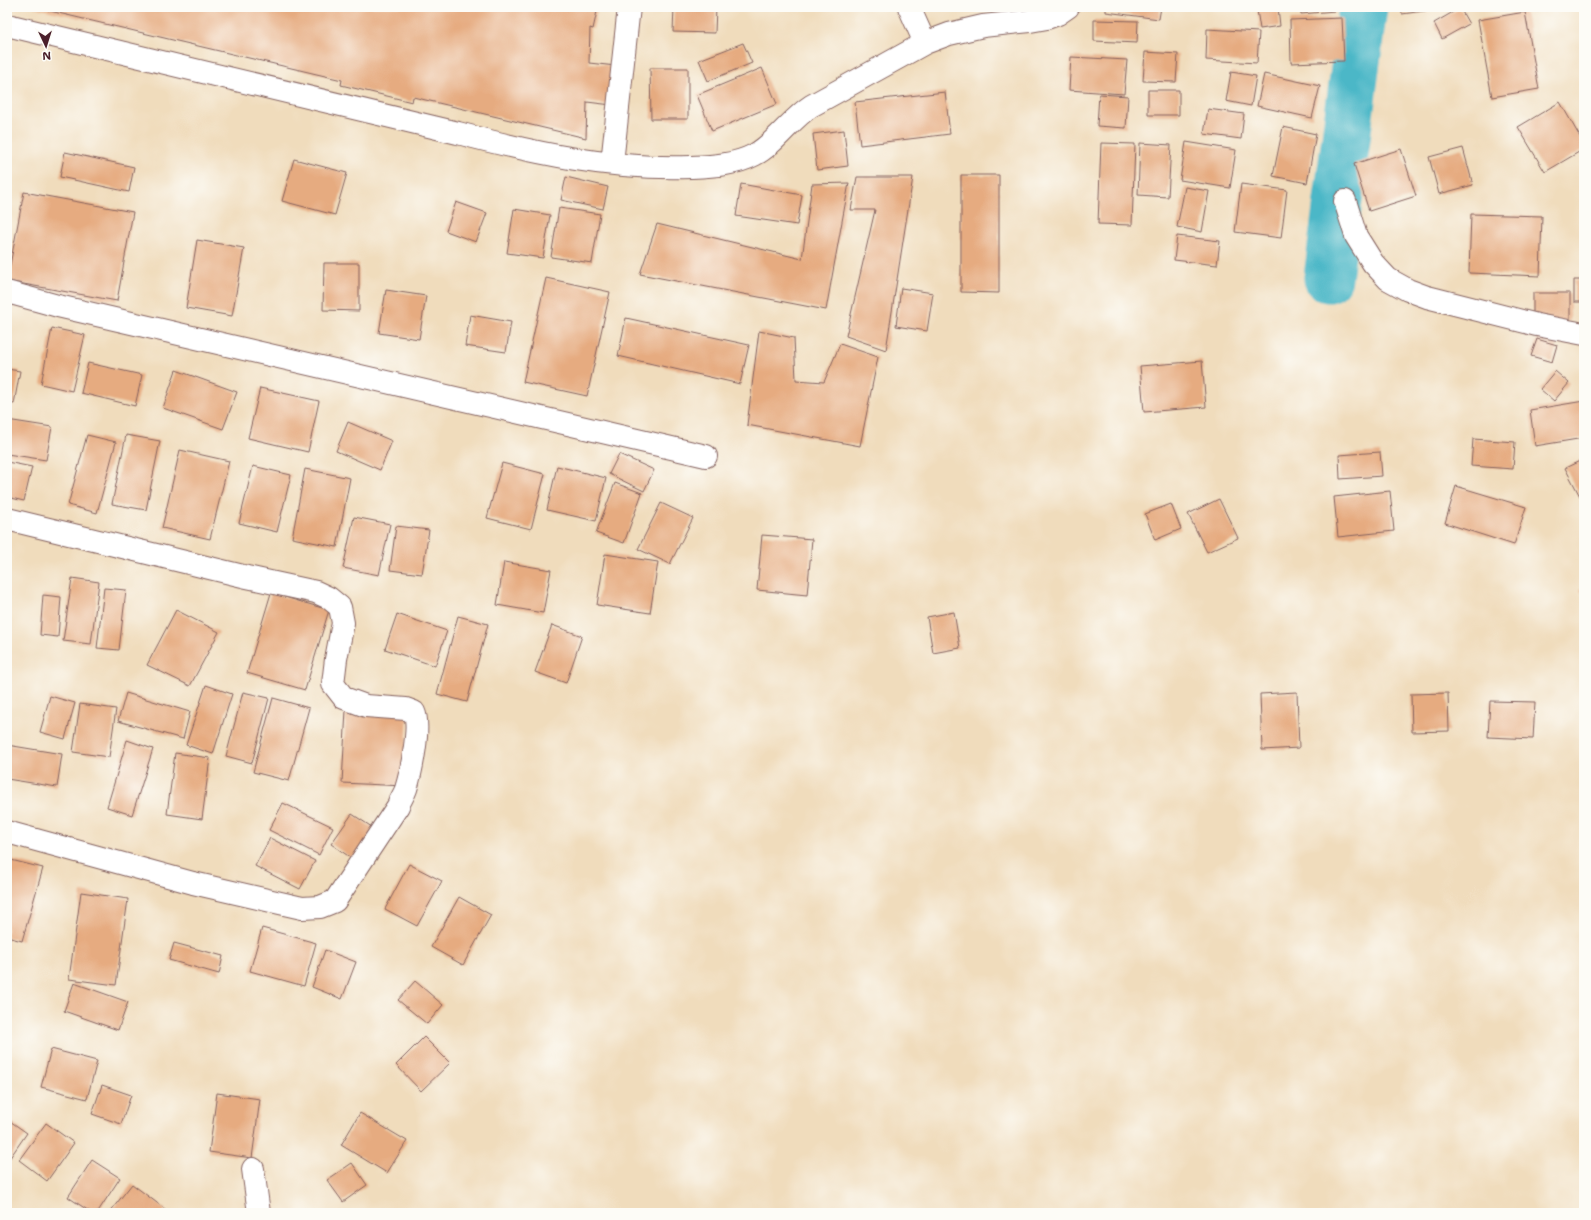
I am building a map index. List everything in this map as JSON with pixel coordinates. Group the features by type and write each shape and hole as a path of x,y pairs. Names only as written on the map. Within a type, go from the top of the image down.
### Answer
{"street":[{"path":"612,163 629,7"},
{"path":"909,7 925,43"},
{"path":"7,25 513,147 559,157 664,168 709,166 732,163 745,159 754,155 766,146 799,114 811,106 925,43 949,34 983,26 1047,18 1058,14 1068,7"},
{"path":"1345,201 1356,236 1373,263 1388,279 1408,290 1427,297 1537,325 1584,334"},
{"path":"7,292 58,306 706,456"},
{"path":"7,519 247,577 316,592 329,598 340,607 343,623 333,684 344,698 366,706 406,709 414,712 416,716 417,732 406,790 398,806 335,901 320,908 302,908 193,883 7,832"},
{"path":"253,1169 259,1213"}],"building":[{"path":"33,7 598,7 593,29 590,28 589,63 616,66 612,105 587,102 586,138 413,97 412,102 341,85 342,80"},
{"path":"674,7 716,7 715,33 673,32"},
{"path":"1106,7 1161,7 1159,19 1106,12"},
{"path":"1278,7 1280,26 1260,29 1257,10"},
{"path":"1300,7 1334,7 1335,11 1301,14"},
{"path":"1401,7 1445,7 1446,8 1402,14"},
{"path":"1460,8 1469,24 1442,39 1434,23"},
{"path":"1525,12 1539,89 1492,97 1478,20"},
{"path":"1342,18 1344,61 1291,63 1290,20"},
{"path":"1094,20 1138,21 1137,43 1094,41"},
{"path":"1207,29 1259,32 1257,63 1206,60"},
{"path":"743,43 752,63 708,81 699,60"},
{"path":"1145,52 1178,54 1176,82 1143,81"},
{"path":"1071,57 1127,60 1124,94 1069,90"},
{"path":"650,68 688,68 688,119 651,119"},
{"path":"762,68 777,104 712,131 697,95"},
{"path":"1231,72 1256,76 1251,106 1226,101"},
{"path":"1264,74 1320,86 1312,118 1257,106"},
{"path":"1148,90 1179,90 1179,115 1148,115"},
{"path":"945,92 950,134 860,145 855,102"},
{"path":"1099,94 1128,96 1126,128 1097,126"},
{"path":"1560,102 1584,144 1584,149 1545,172 1518,127"},
{"path":"1208,109 1244,114 1241,139 1204,134"},
{"path":"1283,127 1316,134 1307,183 1273,176"},
{"path":"844,130 848,166 817,170 813,134"},
{"path":"1186,142 1236,150 1230,188 1180,180"},
{"path":"1101,143 1135,144 1132,225 1098,224"},
{"path":"1140,143 1171,145 1168,197 1138,195"},
{"path":"1463,148 1473,185 1439,194 1429,157"},
{"path":"1401,149 1416,196 1369,211 1354,164"},
{"path":"65,152 134,167 129,192 60,177"},
{"path":"294,159 347,173 335,215 282,201"},
{"path":"961,175 999,175 999,293 961,292"},
{"path":"566,177 608,187 603,209 561,200"},
{"path":"857,177 913,177 886,350 846,336 875,210 851,210"},
{"path":"849,183 826,310 640,274 657,224 802,259 812,184"},
{"path":"741,184 802,195 797,225 736,216"},
{"path":"1241,184 1287,190 1281,238 1235,232"},
{"path":"1185,187 1209,191 1202,232 1177,227"},
{"path":"24,192 133,212 117,301 7,281"},
{"path":"456,202 487,213 476,242 446,231"},
{"path":"559,208 600,214 592,263 551,257"},
{"path":"514,209 550,215 543,258 507,253"},
{"path":"1471,214 1542,216 1540,276 1469,273"},
{"path":"1177,236 1220,241 1217,265 1174,260"},
{"path":"197,240 244,248 232,316 186,308"},
{"path":"324,263 359,263 359,311 323,310"},
{"path":"546,278 610,292 587,396 523,382"},
{"path":"1574,280 1584,280 1584,302 1574,302"},
{"path":"901,288 933,293 927,331 896,326"},
{"path":"386,290 426,296 419,339 379,333"},
{"path":"1533,293 1570,293 1570,321 1533,321"},
{"path":"470,315 511,322 506,352 465,346"},
{"path":"626,318 749,345 740,384 618,356"},
{"path":"52,328 85,335 72,391 41,384"},
{"path":"759,331 794,338 796,380 824,382 840,344 878,357 860,446 747,425"},
{"path":"1537,339 1557,345 1552,362 1531,356"},
{"path":"1202,361 1206,407 1144,412 1140,366"},
{"path":"88,363 142,375 135,406 81,393"},
{"path":"7,369 20,371 14,404 7,403"},
{"path":"176,370 237,392 223,429 163,408"},
{"path":"1555,371 1569,383 1554,401 1540,389"},
{"path":"260,388 319,401 308,452 248,438"},
{"path":"1584,401 1584,438 1535,446 1530,410"},
{"path":"7,420 52,427 46,460 7,454"},
{"path":"348,422 392,441 380,470 336,451"},
{"path":"87,435 116,442 97,513 68,505"},
{"path":"126,435 160,441 146,510 112,504"},
{"path":"1473,439 1515,442 1513,469 1471,466"},
{"path":"180,450 229,461 210,539 162,528"},
{"path":"1380,452 1382,476 1340,479 1339,455"},
{"path":"619,454 654,470 644,491 609,474"},
{"path":"1584,459 1584,499 1582,500 1565,468"},
{"path":"7,462 32,467 24,501 7,497"},
{"path":"502,463 545,474 531,529 487,518"},
{"path":"253,466 291,475 277,532 239,523"},
{"path":"557,466 606,478 596,521 547,510"},
{"path":"305,469 350,478 337,547 292,538"},
{"path":"615,483 642,493 624,543 596,533"},
{"path":"1456,486 1526,507 1514,545 1445,523"},
{"path":"1390,491 1394,531 1338,537 1334,497"},
{"path":"1219,499 1238,538 1207,552 1188,514"},
{"path":"661,503 693,518 670,564 638,549"},
{"path":"1171,504 1181,529 1155,540 1145,514"},
{"path":"354,517 390,524 379,575 343,568"},
{"path":"396,526 429,530 422,574 390,570"},
{"path":"762,535 812,539 807,595 757,590"},
{"path":"605,554 658,562 650,613 597,605"},
{"path":"504,562 551,570 543,613 497,605"},
{"path":"72,578 99,582 91,644 63,641"},
{"path":"1584,586 1584,594 1580,590"},
{"path":"104,588 126,590 119,650 97,648"},
{"path":"271,593 329,610 305,690 247,673"},
{"path":"43,595 61,597 58,637 40,635"},
{"path":"176,610 219,632 190,686 147,665"},
{"path":"954,612 960,648 933,653 927,617"},
{"path":"397,614 447,631 435,666 385,649"},
{"path":"458,616 488,624 467,702 437,694"},
{"path":"552,625 582,636 566,683 535,672"},
{"path":"206,685 232,694 213,754 186,745"},
{"path":"243,692 269,698 252,763 226,756"},
{"path":"1297,692 1299,748 1262,750 1260,694"},
{"path":"126,693 190,712 183,739 118,721"},
{"path":"1448,693 1449,731 1412,732 1411,694"},
{"path":"50,696 75,703 65,739 40,732"},
{"path":"273,698 309,708 289,781 253,772"},
{"path":"1490,701 1535,702 1533,739 1488,737"},
{"path":"80,704 116,709 109,757 73,752"},
{"path":"346,710 408,713 404,786 342,783"},
{"path":"127,740 153,749 132,815 107,807"},
{"path":"7,745 62,754 57,787 7,779"},
{"path":"175,753 210,758 202,819 167,814"},
{"path":"283,803 333,827 319,855 269,830"},
{"path":"352,814 378,831 357,862 331,844"},
{"path":"270,838 315,861 300,889 255,866"},
{"path":"7,859 43,868 22,941 7,937"},
{"path":"409,864 442,881 417,926 385,909"},
{"path":"81,892 128,899 116,985 69,979"},
{"path":"459,897 491,915 463,965 431,947"},
{"path":"262,928 316,943 304,986 250,971"},
{"path":"174,943 223,956 219,974 169,960"},
{"path":"325,950 356,962 342,999 312,987"},
{"path":"415,981 443,1005 427,1024 398,1000"},
{"path":"74,983 128,1002 118,1030 64,1011"},
{"path":"424,1037 450,1063 421,1091 396,1065"},
{"path":"51,1049 97,1061 87,1099 41,1087"},
{"path":"102,1085 131,1095 121,1124 92,1114"},
{"path":"217,1093 260,1099 252,1158 209,1152"},
{"path":"360,1113 407,1141 387,1173 341,1145"},
{"path":"7,1119 27,1133 7,1162"},
{"path":"46,1123 74,1143 47,1181 19,1160"},
{"path":"92,1160 120,1178 97,1213 92,1213 68,1197"},
{"path":"352,1163 367,1185 343,1202 327,1180"},
{"path":"132,1184 165,1209 162,1213 109,1213"}],"waterway":[{"path":"1328,278 1363,7"}]}
